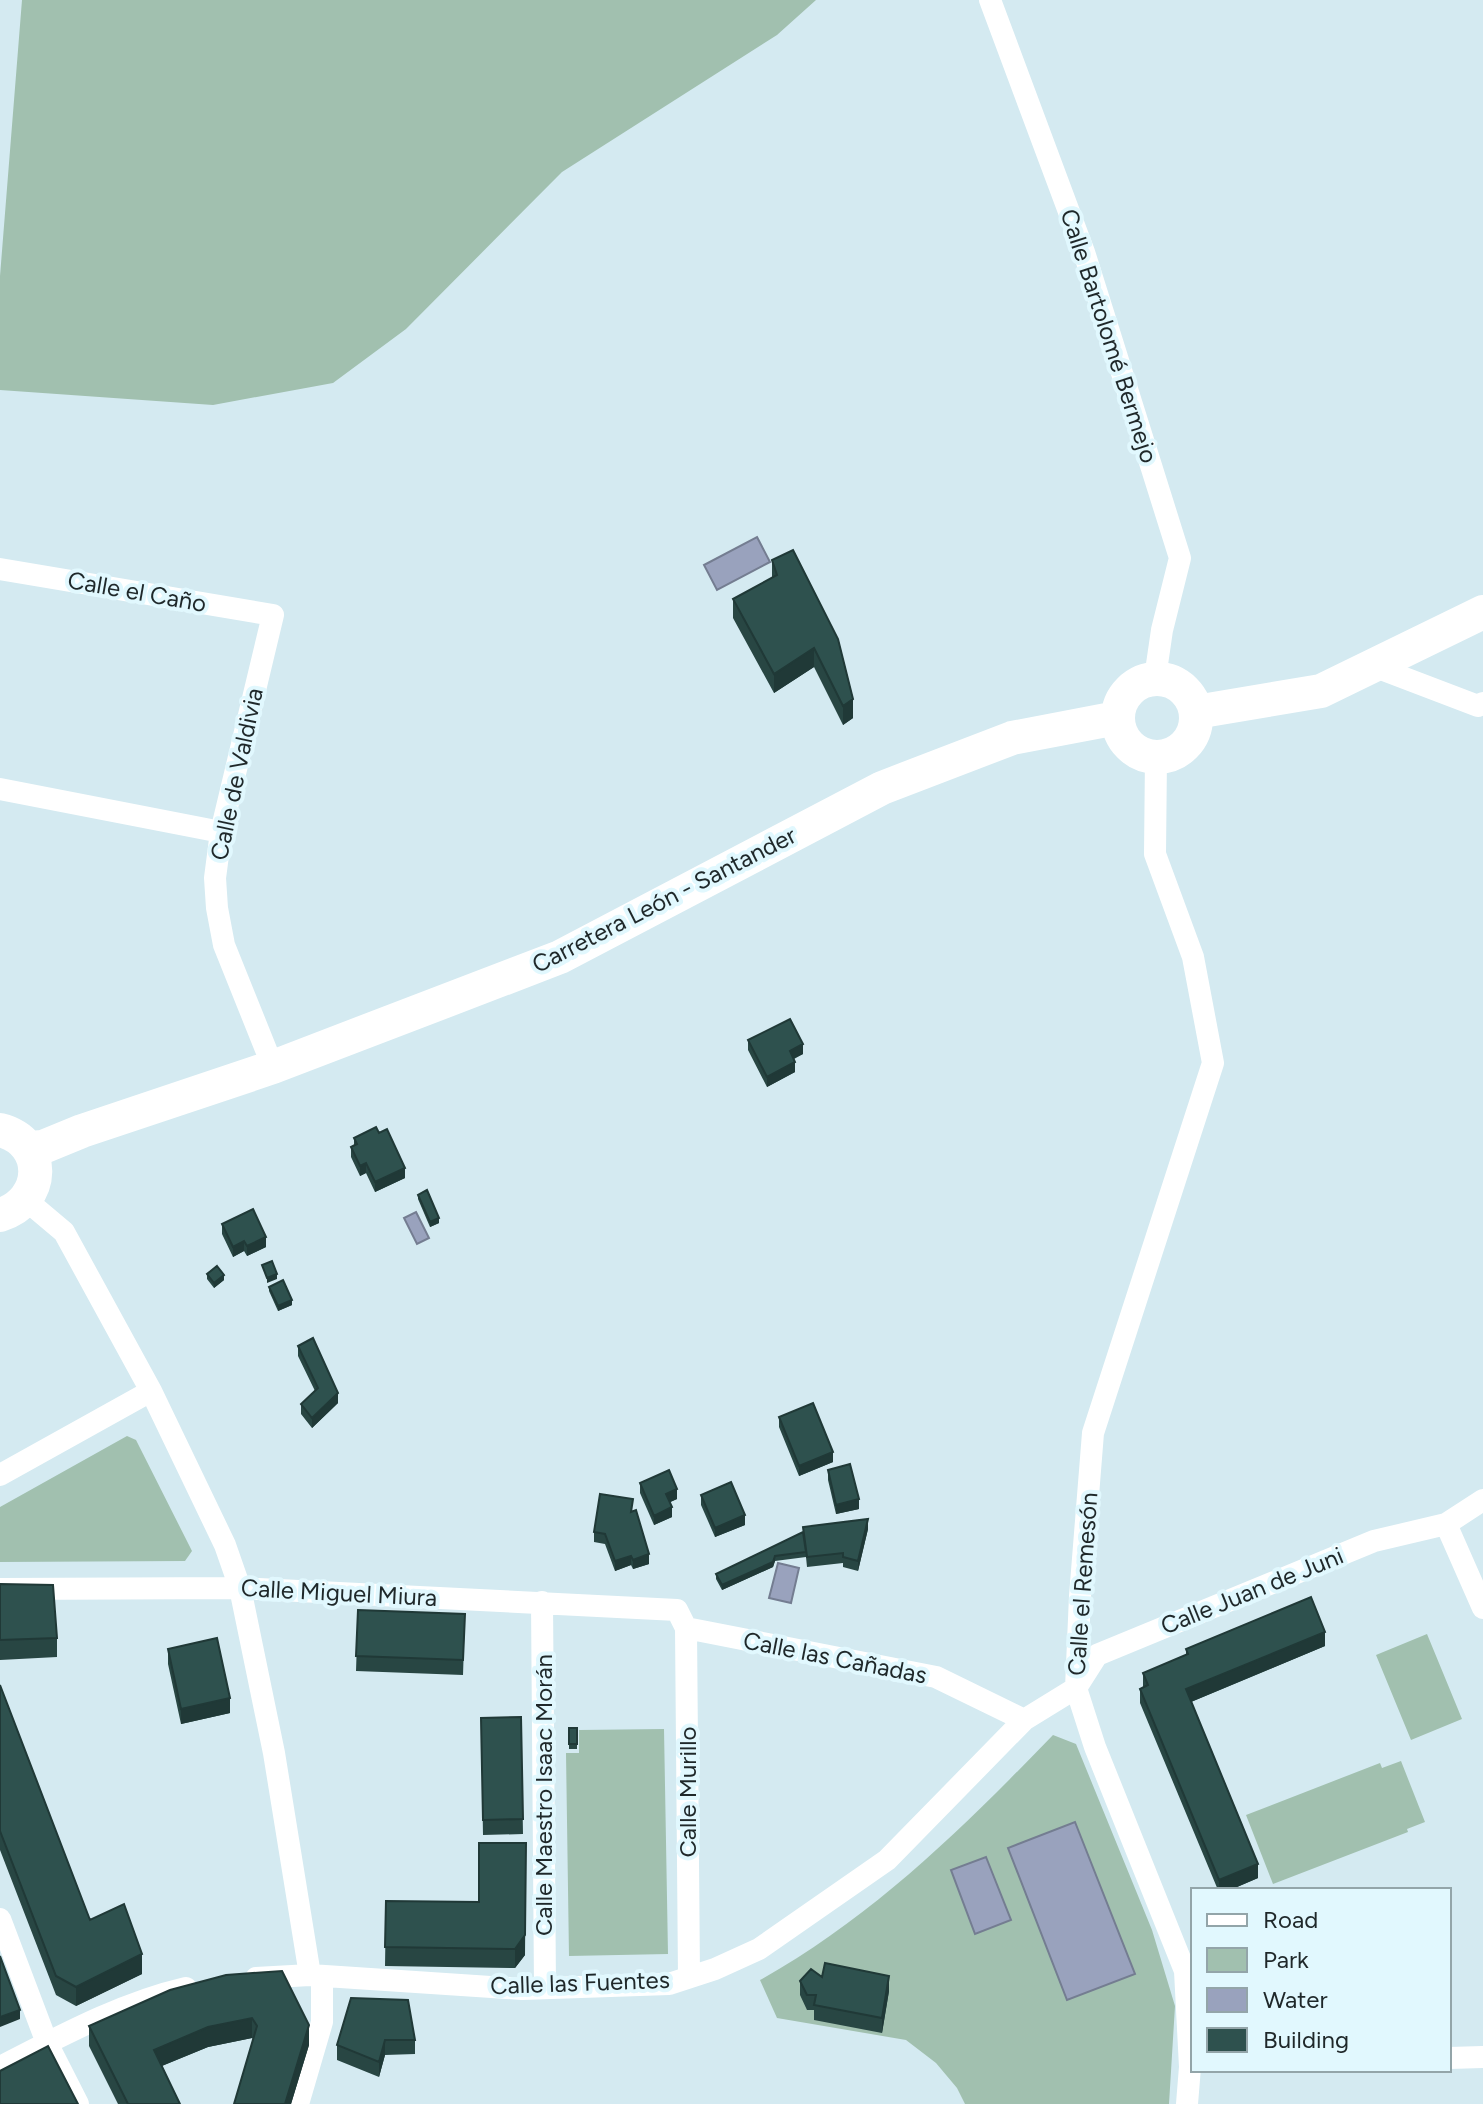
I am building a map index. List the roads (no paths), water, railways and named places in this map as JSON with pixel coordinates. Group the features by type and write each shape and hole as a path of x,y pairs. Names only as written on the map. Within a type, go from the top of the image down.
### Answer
{"highway":[{"path":"1196,712 1321,691 1483,612"},
{"path":"1155,678 1179,686 1192,701 1196,712 1194,730 1187,742 1167,756 1156,757 1137,752 1126,742 1117,718 1121,701 1129,689 1155,678"},
{"name":"Carretera León - Santander","path":"28,1148 43,1147 273,1067 560,957 882,788 1012,738 1117,718"},
{"path":"0,1130 20,1139 34,1161 36,1175 33,1189 13,1208"}],"street":[{"name":"Calle Bartolomé Bermejo","path":"990,0 1084,252 1180,558 1162,630 1155,678"},
{"name":"Calle el Caño","path":"0,569 273,615"},
{"name":"Calle de Valdivia","path":"273,615 221,832 215,878 224,945 273,1067"},
{"path":"1373,666 1478,706 1483,703"},
{"name":"Calle el Remesón","path":"1156,757 1155,854 1193,957 1213,1063 1093,1433 1076,1688 1095,1747 1185,1971 1191,2053"},
{"path":"0,789 221,832"},
{"path":"13,1208 64,1232 151,1391 225,1545 240,1588 274,1753 322,2022 298,2104"},
{"path":"0,1475 151,1391"},
{"name":"Calle Juan de Juni","path":"1076,1688 1097,1655 1374,1541 1446,1524 1483,1500"},
{"path":"1446,1524 1483,1608"},
{"name":"Calle Miguel Miura","path":"0,1589 240,1588 542,1602 682,1619"},
{"name":"Calle Maestro Isaac Morán","path":"542,1602 545,1988"},
{"name":"Calle las Cañadas","path":"682,1619 936,1677 1024,1720"},
{"name":"Calle Murillo","path":"682,1619 689,1977"},
{"name":"Calle las Fuentes","path":"240,1979 316,1976 545,1988 669,1984 715,1969 759,1949 887,1860 1024,1720 1076,1688"},
{"path":"0,1919 47,2043 78,2104"},
{"path":"0,2067 47,2043 161,1994 200,1984"},
{"path":"1451,2058 1483,2057"},
{"name":"Calle el Remesón","path":"1187,2104 1191,2072"}],"water":[{"path":"757,537 770,562 717,590 704,565"},
{"path":"416,1212 429,1238 417,1244 404,1218"},
{"path":"778,1563 799,1568 791,1603 769,1598"},
{"path":"1075,1822 1135,1974 1067,2000 1008,1848"},
{"path":"986,1857 1011,1920 975,1934 951,1870"}]}
